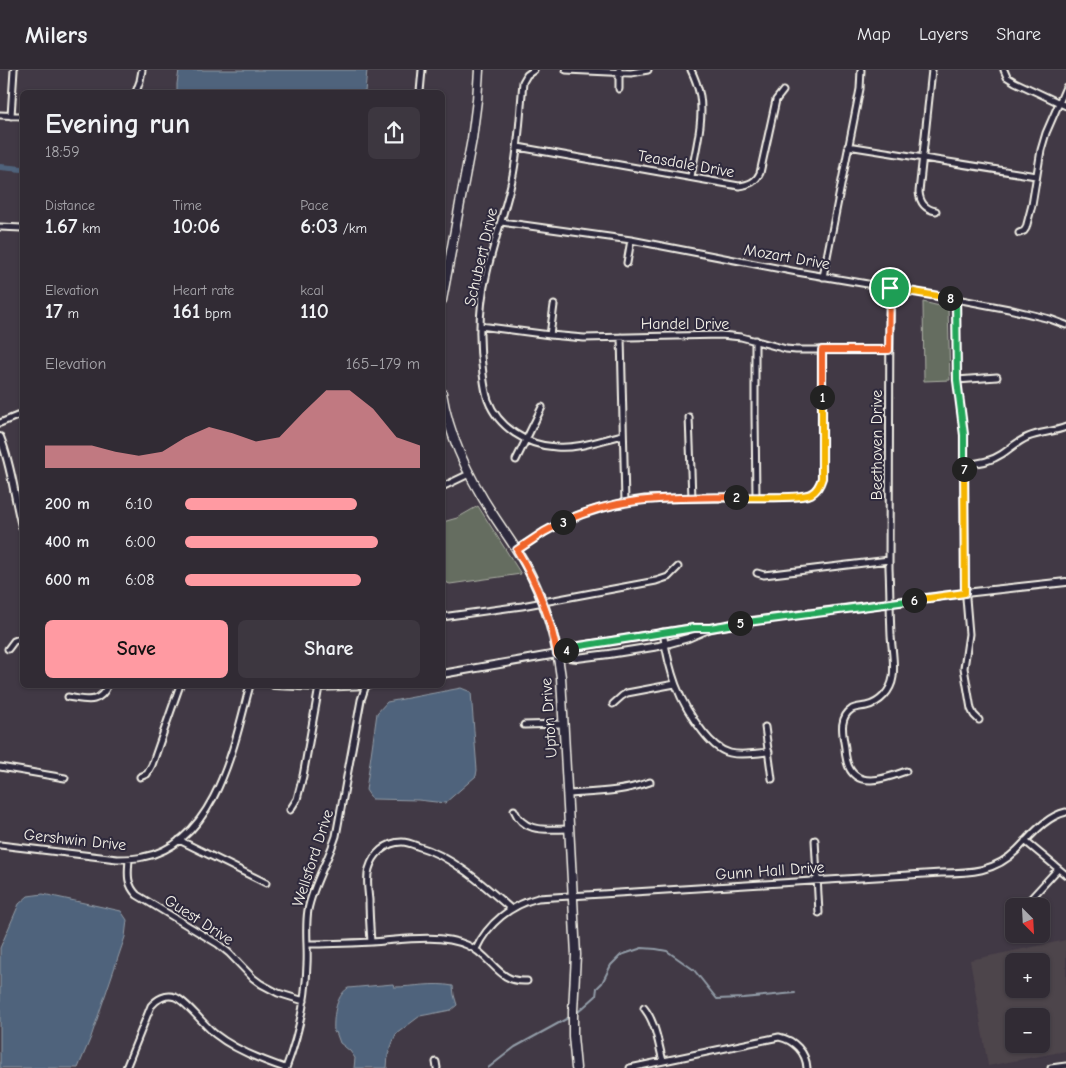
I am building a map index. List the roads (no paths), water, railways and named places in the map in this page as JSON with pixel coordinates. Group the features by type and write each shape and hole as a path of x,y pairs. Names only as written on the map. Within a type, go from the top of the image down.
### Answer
{"main road":[{"path":"445,284 472,139 479,70"},
{"name":"Upton Drive","path":"445,405 454,436 469,474 480,495 517,550 543,602 557,654 561,677 576,955 573,1031 576,1068"}],"street":[{"path":"11,116 14,70"},
{"path":"137,90 142,70"},
{"path":"420,90 422,70"},
{"name":"Schubert Drive","path":"534,70 526,75 523,82 518,147 512,182 487,272 482,298 480,326 481,359 485,391 498,417 514,433 526,440 545,446 564,448 623,435"},
{"path":"566,70 632,73 648,70"},
{"path":"691,177 700,113 699,92 692,70"},
{"path":"823,277 860,89 861,70"},
{"path":"932,70 919,195 923,205 936,211"},
{"path":"1004,70 1011,80 1066,106"},
{"path":"619,72 619,90"},
{"path":"1019,233 1026,228 1032,205 1041,150 1046,133 1066,87"},
{"name":"Teasdale Drive","path":"518,147 739,186 749,184 758,178 762,170 776,100 782,91"},
{"path":"0,115 20,116"},
{"path":"848,146 1036,176"},
{"name":"Mozart Drive","path":"501,222 631,240 823,277 956,299 1034,315 1066,325"},
{"path":"0,227 20,228"},
{"path":"627,263 631,240"},
{"name":"Beethoven Drive","path":"890,288 889,560 894,672 892,684 880,700 868,706 857,707 848,713 843,721 842,734 847,763 856,776 874,780 884,779 906,771"},
{"path":"956,299 957,380 964,435 965,593 969,634 965,674 971,709 979,720"},
{"path":"550,335 554,305"},
{"name":"Handel Drive","path":"480,326 584,338 721,335 741,337 796,350 889,350"},
{"path":"621,337 626,502"},
{"path":"755,340 756,497"},
{"path":"517,550 544,532 571,518 626,502 645,499 796,496 808,495 813,492 820,484 822,478 822,350"},
{"path":"957,380 997,377"},
{"path":"516,460 542,407"},
{"path":"0,423 20,415"},
{"path":"689,417 692,498"},
{"path":"964,464 987,462 1037,433 1066,427"},
{"path":"0,438 8,459 20,516"},
{"path":"445,485 469,474"},
{"path":"757,573 764,576 889,560"},
{"path":"445,618 656,581 668,577 678,567"},
{"path":"445,673 557,654 574,647 663,632 710,628 965,593 1066,582"},
{"path":"557,654 568,658 577,658 665,645 696,636 710,628"},
{"path":"663,632 674,684 696,724 710,741 717,747 730,753 769,752"},
{"path":"8,649 14,641 20,639"},
{"path":"613,704 622,696 628,694 674,684"},
{"path":"68,697 94,700 103,695 106,688"},
{"path":"140,777 147,774 152,765 179,688"},
{"name":"Gershwin Drive","path":"0,845 129,859 161,851 179,840 200,819 220,785 232,754 249,688"},
{"path":"290,810 297,799 303,776 319,688"},
{"name":"Wellsford Drive","path":"285,1068 297,1038 304,1001 308,911 316,882 336,836 362,700 366,688"},
{"path":"524,725 563,724"},
{"path":"765,727 772,779"},
{"path":"0,767 65,778"},
{"path":"567,794 620,791 650,782"},
{"path":"514,810 519,820 529,827 569,829"},
{"name":"Gunn Hall Drive","path":"476,949 490,928 504,914 528,901 538,898 982,870 1000,862 1016,850 1043,824 1054,816 1066,812"},
{"path":"179,840 266,884"},
{"path":"814,840 819,913"},
{"path":"1025,841 1066,875"},
{"path":"371,942 368,870 378,853 395,843 420,846 446,858 490,890 511,909"},
{"name":"Guest Drive","path":"129,859 128,879 130,886 137,895 218,944 230,953 261,984 278,993 304,1001"},
{"path":"1032,898 1058,870"},
{"path":"307,944 410,939 449,940 467,944 476,949 504,976 513,980 527,981"},
{"path":"129,1067 151,1006 159,999 169,996 183,1002 202,1023 227,1042 248,1054 285,1068"},
{"path":"644,1008 652,1020 663,1062"},
{"path":"630,1068 779,1037 789,1040 799,1048 806,1060 807,1068"},
{"path":"1051,1068 1066,1066"}],"water":[{"path":"179,70 367,70 365,90 177,90"},
{"path":"461,688 471,692 476,776 445,803 418,800 372,799 366,790 377,713 387,702"},
{"path":"43,894 121,911 127,920 125,937 91,1037 78,1068 0,1068 0,948 19,904 28,896"},
{"path":"393,984 394,987 453,986 457,1005 451,1010 420,1016 396,1034 388,1055 387,1068 354,1068 355,1058 340,1043 336,1032 334,1033 335,1015 340,997 348,988"}],"waterway":[{"path":"0,167 20,169"},
{"path":"577,1013 596,996 597,988 602,983 611,965 621,955 642,948 667,951 694,970 717,999 795,993"},
{"path":"488,1068 515,1047 568,1018"}]}
